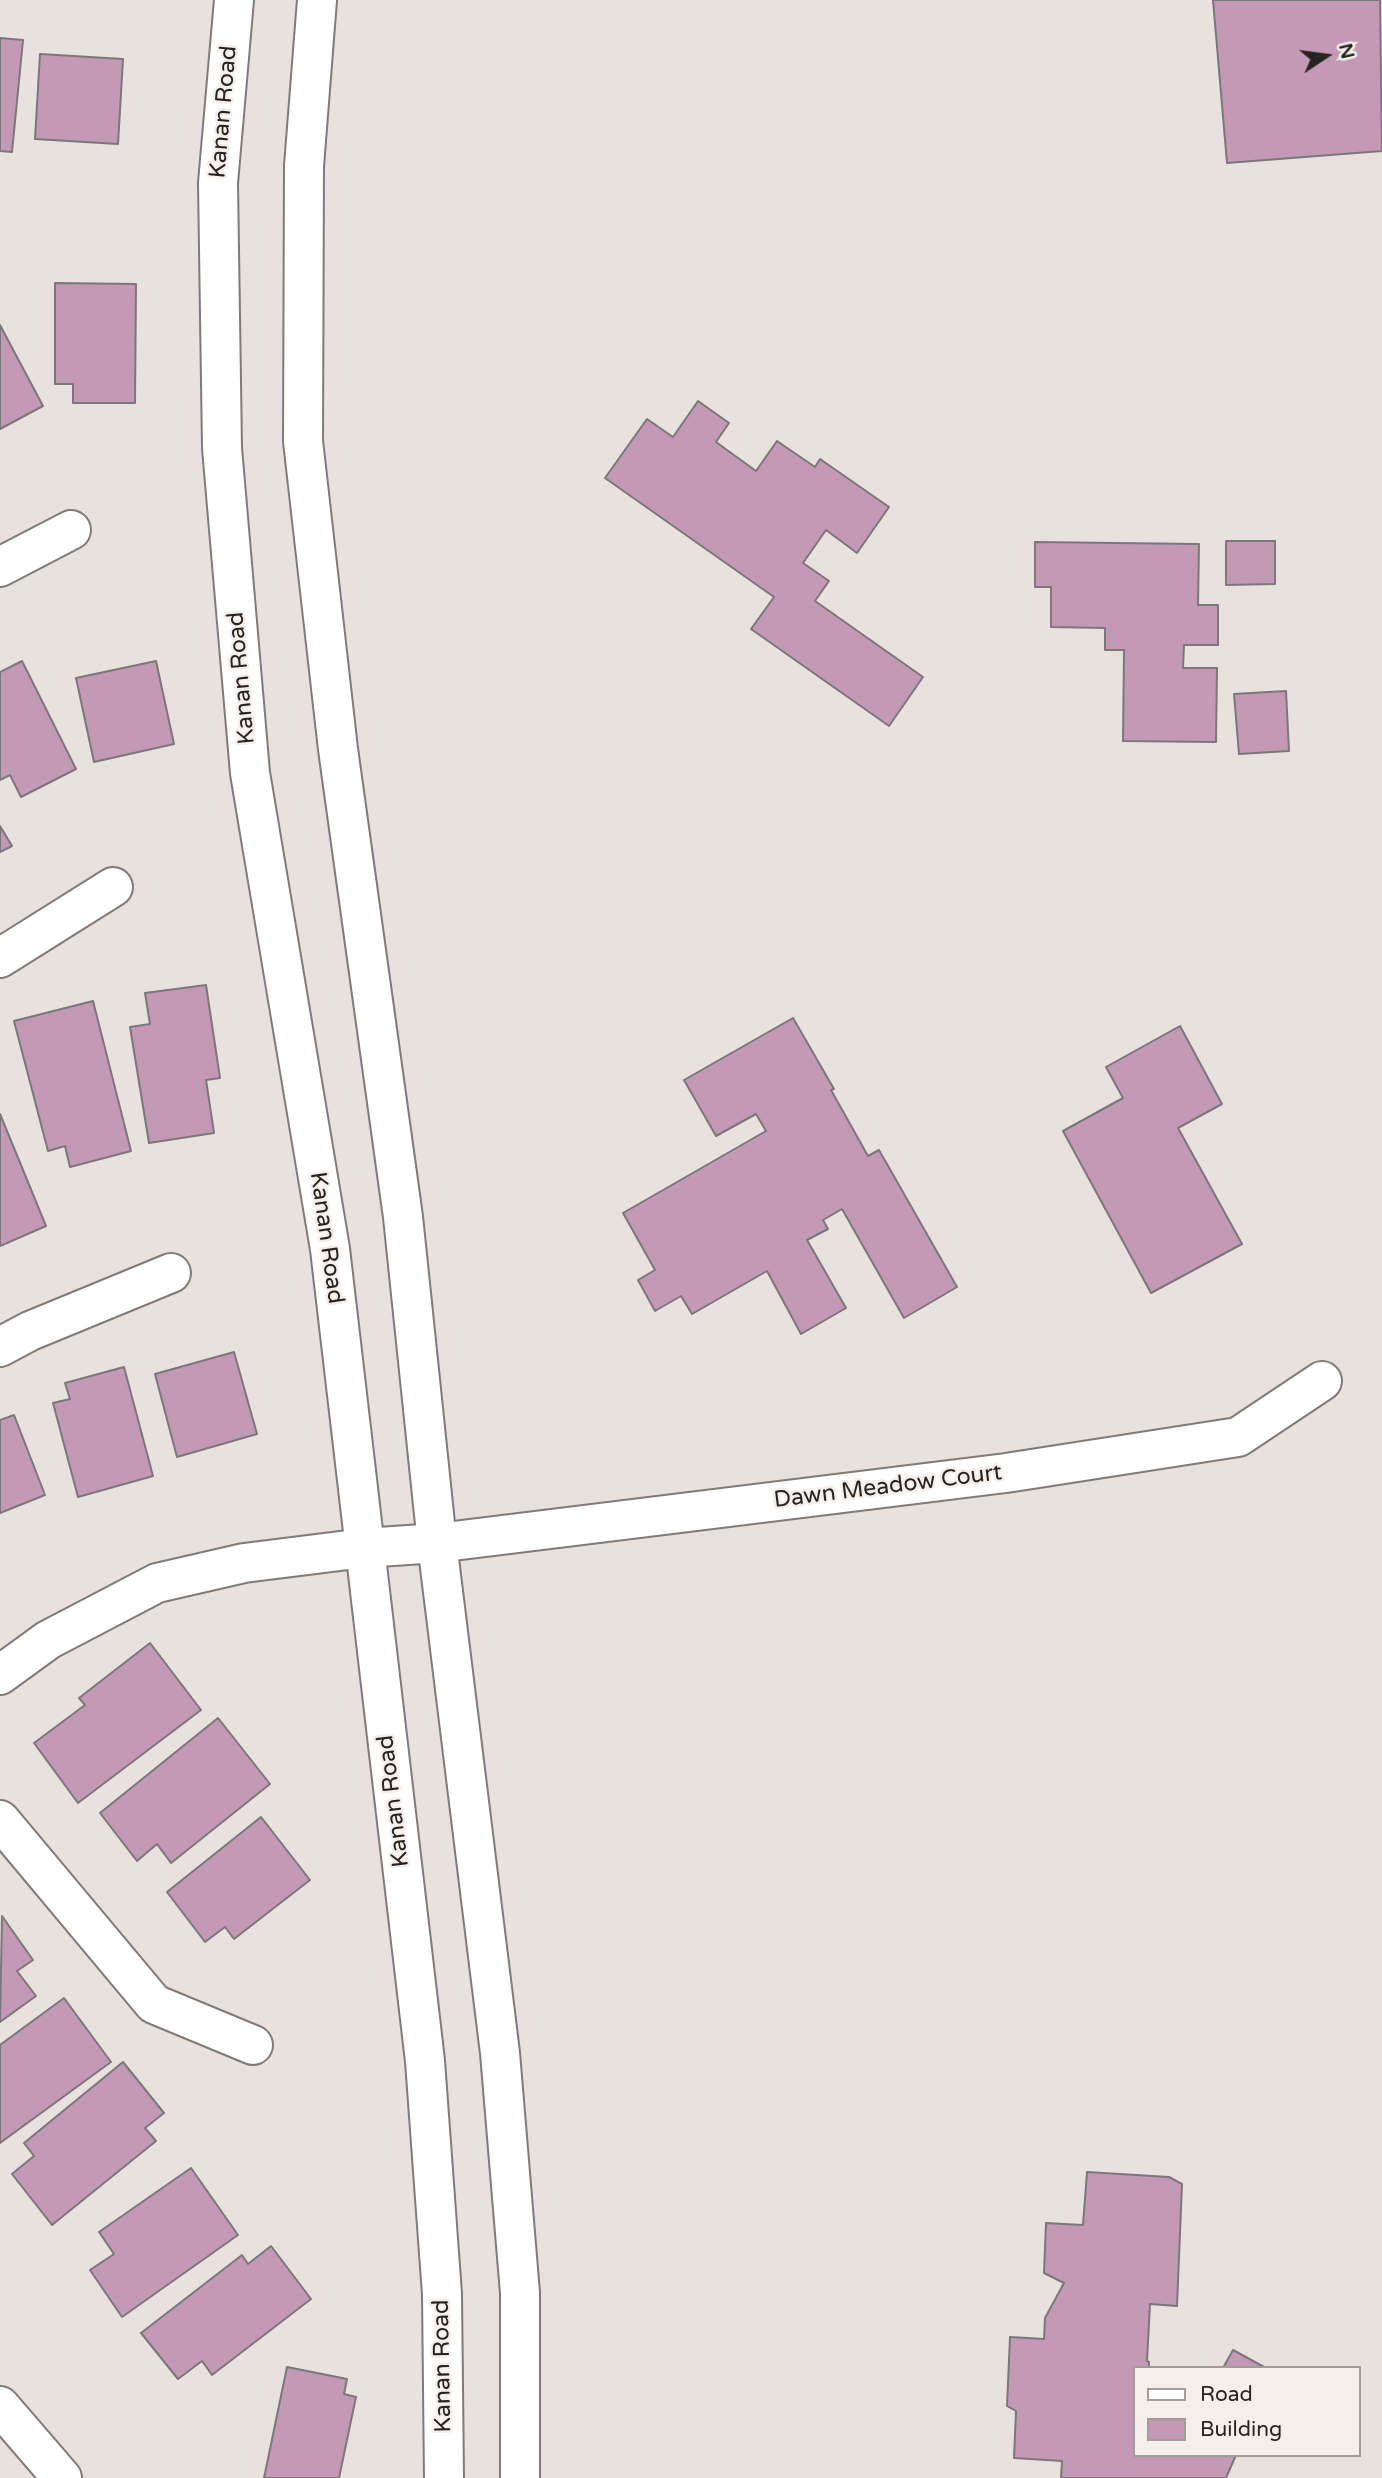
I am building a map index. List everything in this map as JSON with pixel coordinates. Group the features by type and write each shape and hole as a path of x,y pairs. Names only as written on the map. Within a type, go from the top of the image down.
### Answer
{"main road":[{"name":"Kanan Road","path":"234,0 218,183 222,448 250,773 330,1249 425,2061 442,2294 444,2478"},
{"path":"317,0 304,166 303,440 338,749 403,1217 437,1543 502,2066 520,2293 520,2478"},
{"path":"0,567 71,530"},
{"path":"0,958 113,887"},
{"path":"0,1347 30,1331 171,1273"},
{"name":"Dawn Meadow Court","path":"0,1675 48,1640 157,1583 244,1563 364,1548 437,1543 1006,1473 1238,1437 1322,1381"},
{"path":"0,1820 154,2004 253,2045"},
{"path":"0,2406 62,2478"}],"building":[{"path":"1213,0 1380,0 1382,151 1227,163"},
{"path":"0,38 23,40 12,152 0,151"},
{"path":"40,54 123,59 118,144 35,139"},
{"path":"55,283 136,284 135,403 73,403 73,384 55,384"},
{"path":"0,325 43,406 0,429"},
{"path":"698,401 729,423 716,442 756,471 777,441 815,467 820,459 889,507 857,553 826,530 803,563 829,581 815,601 923,677 889,726 751,629 774,597 605,478 647,419 673,437"},
{"path":"1226,541 1275,541 1275,584 1226,585"},
{"path":"1035,542 1199,544 1198,605 1218,605 1218,645 1184,645 1183,668 1217,668 1216,742 1123,741 1124,650 1105,650 1105,628 1051,627 1051,587 1035,587"},
{"path":"22,661 76,769 21,797 10,775 0,780 0,672"},
{"path":"156,661 174,744 94,762 76,678"},
{"path":"1286,691 1289,751 1239,754 1234,694"},
{"path":"0,826 12,846 0,852"},
{"path":"206,985 220,1078 206,1080 214,1133 149,1143 130,1027 150,1024 145,993"},
{"path":"93,1001 131,1151 70,1167 65,1146 48,1151 14,1021"},
{"path":"793,1018 834,1089 831,1090 868,1156 879,1150 957,1287 904,1318 842,1209 823,1220 828,1229 807,1240 846,1308 801,1334 767,1271 692,1314 681,1296 655,1311 638,1280 655,1270 623,1213 766,1131 756,1114 716,1136 684,1080"},
{"path":"1180,1026 1222,1104 1178,1128 1242,1244 1151,1293 1063,1131 1123,1098 1106,1067"},
{"path":"0,1114 46,1226 0,1246"},
{"path":"234,1352 257,1434 177,1457 155,1374"},
{"path":"124,1367 153,1476 78,1497 53,1403 70,1399 65,1383"},
{"path":"14,1415 45,1495 0,1513 0,1420"},
{"path":"150,1643 201,1710 78,1803 34,1743 85,1705 79,1698"},
{"path":"218,1718 270,1784 171,1863 157,1844 137,1861 100,1813"},
{"path":"261,1817 310,1880 234,1939 225,1927 205,1942 167,1892"},
{"path":"2,1916 33,1960 17,1971 36,1996 0,2022"},
{"path":"64,1998 111,2062 0,2143 0,2045"},
{"path":"123,2062 164,2113 145,2128 156,2141 52,2225 12,2174 34,2156 24,2143"},
{"path":"191,2168 238,2235 122,2317 90,2270 114,2254 99,2232"},
{"path":"1087,2172 1169,2177 1182,2184 1177,2306 1150,2304 1149,2366 1134,2366 1134,2457 1235,2457 1226,2478 1061,2478 1062,2461 1014,2458 1016,2411 1007,2406 1010,2337 1044,2339 1045,2318 1064,2283 1044,2273 1046,2223 1083,2225"},
{"path":"271,2246 311,2299 212,2375 202,2361 178,2379 141,2333 242,2255 248,2264"},
{"path":"1233,2350 1262,2366 1224,2366"},
{"path":"287,2367 347,2379 344,2394 356,2397 339,2478 264,2478"}]}
